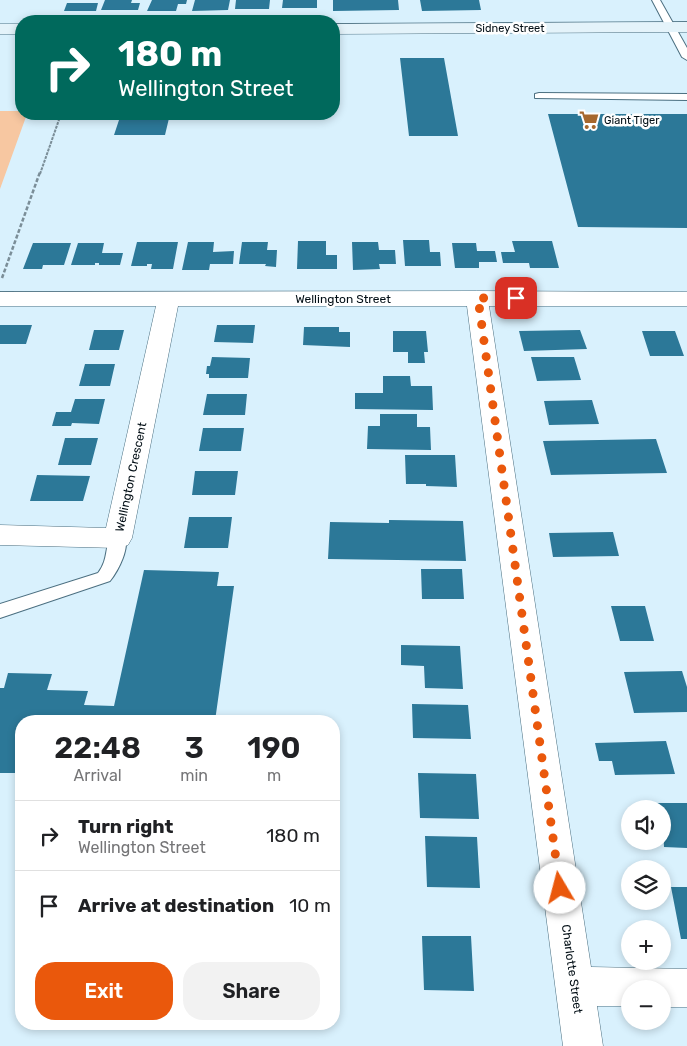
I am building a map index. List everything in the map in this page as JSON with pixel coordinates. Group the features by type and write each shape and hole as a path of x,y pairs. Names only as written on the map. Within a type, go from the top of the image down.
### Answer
{"main road":[{"name":"Sidney Street","path":"340,29 687,28"},
{"path":"0,29 15,29"}],"street":[{"name":"Wellington Street","path":"0,291 168,300 687,299"},
{"name":"Charlotte Street","path":"478,298 573,986 583,1046"},
{"name":"Wellington Crescent","path":"0,534 118,538 168,300"},
{"path":"573,986 687,988"}],"lane":[{"path":"656,0 687,57"},
{"path":"539,96 687,96"},
{"path":"0,610 6,610 104,577 113,566 118,538"}],"path":[{"path":"0,291 59,120"}],"shaded area":[{"path":"0,111 15,111 15,120 25,120 0,189"}],"building":[{"path":"105,0 132,0 131,3 140,3 138,10 101,10"},
{"path":"152,0 187,0 186,4 178,4 176,11 147,11"},
{"path":"195,0 230,0 228,10 192,11"},
{"path":"236,0 270,0 269,9 235,9"},
{"path":"283,0 317,0 317,8 282,8"},
{"path":"333,0 398,0 399,10 333,11"},
{"path":"420,0 479,0 481,10 422,11"},
{"path":"67,3 98,3 96,11 64,11"},
{"path":"400,58 444,58 458,136 409,136"},
{"path":"548,114 687,114 687,228 578,227"},
{"path":"119,120 169,120 165,135 114,135"},
{"path":"403,240 429,240 430,252 440,252 441,266 405,266"},
{"path":"298,241 326,241 326,255 337,255 337,269 297,269"},
{"path":"512,241 552,241 559,268 530,268 529,263 503,263 501,252 515,252"},
{"path":"137,242 178,242 173,269 151,269 152,264 147,264 147,266 131,266"},
{"path":"188,242 214,242 213,252 234,251 233,264 210,264 209,270 182,270"},
{"path":"242,242 268,242 267,250 277,250 276,267 265,266 266,264 239,264"},
{"path":"352,242 378,242 379,250 395,250 396,264 379,264 380,269 353,270"},
{"path":"33,243 71,243 64,265 43,265 42,269 23,269"},
{"path":"78,243 104,243 102,253 123,253 120,265 99,265 99,263 95,263 95,265 71,265"},
{"path":"452,243 476,243 477,251 495,251 497,262 479,262 479,268 455,268"},
{"path":"0,325 32,325 26,344 0,344"},
{"path":"217,325 255,325 253,343 214,342"},
{"path":"304,327 339,327 339,332 350,332 350,347 303,345"},
{"path":"94,330 124,330 119,350 89,350"},
{"path":"580,330 587,349 524,351 519,331"},
{"path":"393,331 426,331 428,352 424,352 425,363 408,363 408,352 393,352"},
{"path":"642,331 675,331 684,356 650,356"},
{"path":"212,357 250,358 248,378 209,378 209,374 206,374 207,366 210,366"},
{"path":"531,357 574,357 581,380 537,381"},
{"path":"85,364 115,364 110,386 79,386"},
{"path":"383,376 410,376 411,386 432,386 433,410 355,409 355,393 383,393"},
{"path":"207,394 247,394 245,415 203,415"},
{"path":"75,399 105,399 99,424 72,423 71,426 52,426 56,412 71,412"},
{"path":"592,400 599,424 549,425 544,401"},
{"path":"380,414 417,414 417,427 430,427 431,450 367,449 368,426 380,426"},
{"path":"203,428 244,428 241,451 199,451"},
{"path":"65,438 98,438 91,465 58,465"},
{"path":"656,439 667,473 551,475 543,441"},
{"path":"405,455 455,455 457,487 406,484"},
{"path":"195,471 238,471 235,495 192,495"},
{"path":"37,475 90,476 83,501 30,501"},
{"path":"189,517 232,517 228,548 184,548"},
{"path":"389,520 463,521 466,561 328,559 330,522 389,523"},
{"path":"613,532 619,556 553,557 549,533"},
{"path":"421,569 462,569 464,599 422,599"},
{"path":"144,570 219,572 217,586 234,586 216,715 15,715 15,773 0,773 0,688 4,688 8,673 52,674 47,690 88,691 84,705 114,706"},
{"path":"611,606 645,606 654,641 620,641"},
{"path":"401,645 460,646 463,689 425,688 424,666 401,665"},
{"path":"682,671 687,687 687,712 634,713 624,672"},
{"path":"412,704 468,705 471,739 413,738"},
{"path":"666,741 675,774 615,775 612,761 599,761 595,743"},
{"path":"418,773 476,774 479,819 420,818"},
{"path":"671,803 687,803 687,848 671,847"},
{"path":"425,836 477,837 480,888 427,887"},
{"path":"671,887 687,887 687,939 681,939"},
{"path":"422,936 471,936 474,991 424,990"}],"place":[{"name":"Giant Tiger","path":"589,120"}],"route":[{"path":"516,298 478,298 560,888"}]}
